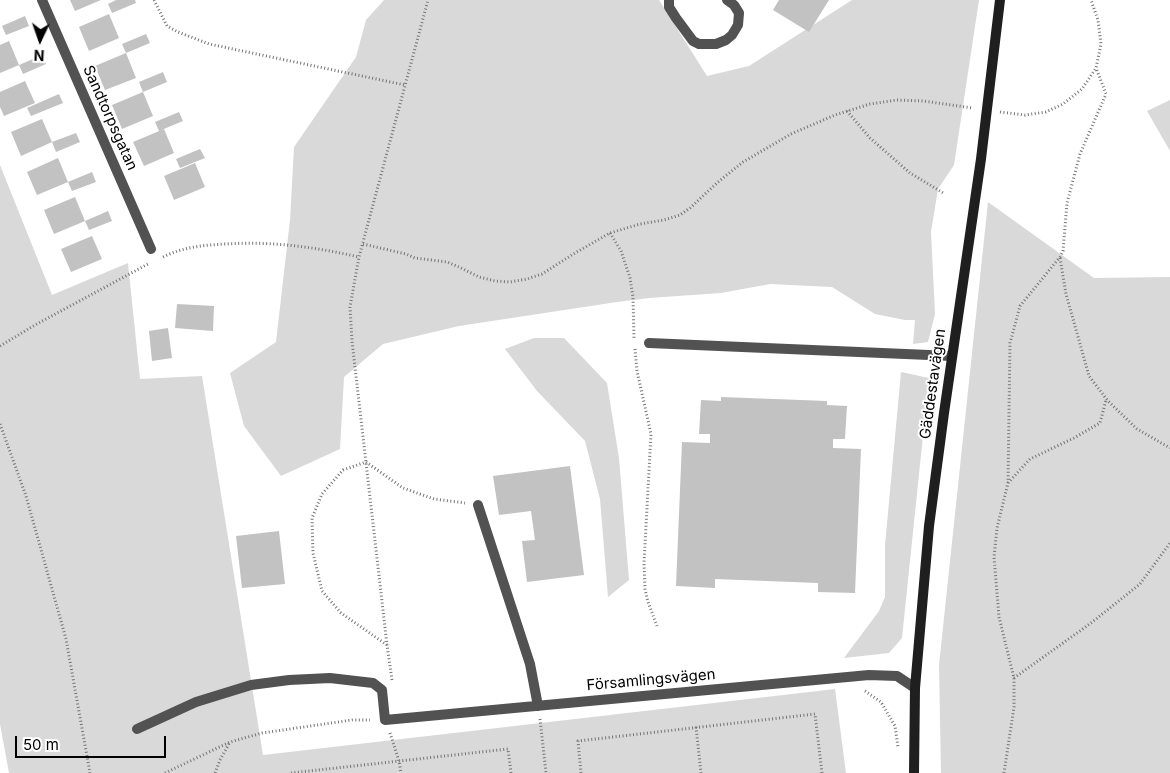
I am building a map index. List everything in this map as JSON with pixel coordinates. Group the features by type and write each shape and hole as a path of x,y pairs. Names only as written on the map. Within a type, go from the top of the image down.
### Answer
{"street":[{"name":"Sandtorpsgatan","path":"42,0 151,249"},
{"path":"669,0 670,7 676,18 693,41 699,44 716,44 732,35 738,25 739,13 734,5 727,0"},
{"name":"Gäddestavägen","path":"914,773 915,688 929,526 1000,0"},
{"path":"649,343 952,356"},
{"path":"478,505 530,664 538,706"},
{"name":"Församlingsvägen","path":"386,720 870,675 897,676 915,688"},
{"path":"137,730 196,702 251,686 289,680 330,678 373,683 382,690 386,720"}],"path":[{"path":"154,0 167,26 209,44 405,85"},
{"path":"392,682 350,319 352,290 359,256 428,0"},
{"path":"1000,112 1025,115 1046,112 1063,104 1082,89 1096,68 1101,44 1098,20 1091,0"},
{"path":"1004,773 1014,707 1014,678 999,617 994,557 997,528 1008,483 1010,343 1020,306 1063,251 1067,203 1080,154 1106,94 1096,68"},
{"path":"363,244 406,254 415,258 447,262 494,282 527,279 542,274 610,233 640,224 664,220 680,214 690,208 743,162 791,134 835,115 870,104 896,100 924,101 972,108"},
{"path":"847,111 870,138 910,173 945,194"},
{"path":"610,233 621,251 630,278 633,296 633,326 637,371 650,434 644,562 645,589 657,626"},
{"path":"161,258 185,248 242,243 305,246 359,256"},
{"path":"1060,257 1066,294 1088,376 1106,399 1138,429 1170,448"},
{"path":"0,346 152,262"},
{"path":"1008,483 1030,458 1074,438 1100,423 1106,399"},
{"path":"0,424 26,496 66,639 90,773"},
{"path":"366,462 403,488 434,498 478,505"},
{"path":"366,462 343,470 322,494 312,518 314,553 322,590 341,613 387,645"},
{"path":"1014,678 1091,623 1140,584 1170,543"},
{"path":"857,689 865,691 881,702 895,726 898,748"},
{"path":"538,706 546,773"},
{"path":"581,773 578,741 815,714 822,773"},
{"path":"165,773 230,742 262,733 352,720 386,720 401,773"},
{"path":"696,727 701,773"},
{"path":"214,773 230,742"},
{"path":"291,773 508,749 511,773"}],"shaded area":[{"path":"384,0 659,0 707,76 749,66 852,0 979,0 954,165 938,189 931,232 935,314 928,342 913,344 915,320 875,314 832,287 770,284 721,293 617,302 459,326 383,344 344,377 340,449 281,476 244,426 230,373 276,342 290,220 294,147 356,57 366,20"},
{"path":"1170,100 1170,151 1147,111"},
{"path":"0,165 52,295 128,263 140,379 202,376 263,755 835,689 846,773 9,773 0,724"},
{"path":"988,202 1094,278 1170,277 1170,773 941,773 939,665"},
{"path":"534,338 564,338 607,383 619,458 629,580 608,597 600,499 585,441 537,391 505,349"},
{"path":"901,372 929,378 902,638 889,653 844,658 879,611 885,597 885,545"}],"building":[{"path":"70,0 101,0 75,11"},
{"path":"116,0 135,0 136,3 112,13 108,4"},
{"path":"779,0 829,0 809,32 773,10"},
{"path":"109,14 119,38 89,51 79,27"},
{"path":"25,16 29,26 6,35 2,26"},
{"path":"146,34 150,43 126,53 122,44"},
{"path":"9,41 19,65 0,73 0,45"},
{"path":"126,53 136,78 105,90 95,66"},
{"path":"42,55 46,64 23,74 19,65"},
{"path":"163,72 167,82 143,92 139,82"},
{"path":"25,81 35,103 4,116 0,107 0,92"},
{"path":"143,92 153,116 122,129 112,105"},
{"path":"59,94 63,103 31,116 27,108"},
{"path":"179,112 183,121 159,131 155,122"},
{"path":"42,119 52,142 21,156 11,132"},
{"path":"164,129 174,153 144,166 133,142"},
{"path":"76,133 80,142 56,152 52,142"},
{"path":"200,149 205,158 180,168 176,159"},
{"path":"58,158 68,182 37,195 27,172"},
{"path":"195,163 205,187 174,200 164,176"},
{"path":"92,172 96,182 72,191 68,182"},
{"path":"75,197 85,221 54,234 44,210"},
{"path":"108,211 112,221 89,230 85,221"},
{"path":"92,236 102,259 71,272 61,249"},
{"path":"177,304 214,306 213,331 175,328"},
{"path":"168,328 172,358 152,361 149,331"},
{"path":"721,397 827,401 827,405 847,406 845,439 833,439 833,448 861,449 855,593 818,592 818,583 715,579 715,588 676,586 682,442 710,443 710,434 699,434 701,400 721,401"},
{"path":"570,466 584,575 527,582 522,541 535,540 531,511 499,515 493,476"},
{"path":"279,531 285,584 242,588 236,536"}]}
